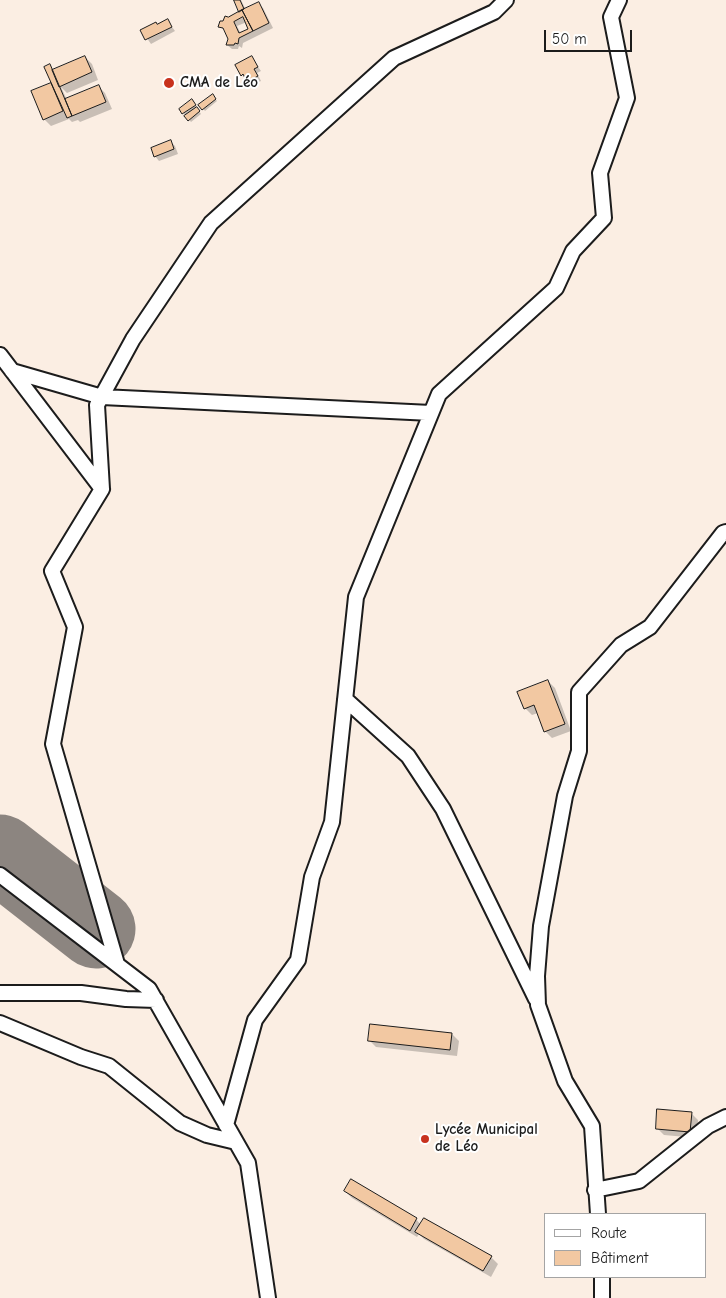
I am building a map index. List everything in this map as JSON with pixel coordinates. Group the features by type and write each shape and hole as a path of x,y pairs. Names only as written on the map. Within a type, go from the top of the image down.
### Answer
{"street":[{"path":"117,964 53,744 74,628 52,571 102,489 97,405 132,339 211,223 394,58 494,12 506,0"},
{"path":"226,1125 254,1020 298,960 312,877 332,822 356,597 431,412 439,394 556,288 573,251 604,218 600,173 627,98 611,17 618,0"},
{"path":"0,355 102,489"},
{"path":"12,370 102,397 431,412"},
{"path":"538,1005 541,926 565,796 578,751 579,692 621,645 650,627 723,533 726,532"},
{"path":"345,699 408,756 443,809 538,1005 565,1081 592,1126 598,1213"},
{"path":"0,875 149,989 156,1000 248,1163 268,1298"},
{"path":"0,993 81,993 126,999 156,1000"},
{"path":"0,1023 81,1057 109,1066 180,1123 207,1135 236,1142"},
{"path":"595,1190 639,1181 708,1126 726,1117"},
{"path":"602,1278 602,1298"}],"building":[{"path":"234,0 240,0 244,9 239,12"},
{"path":"259,2 269,23 253,31 242,10"},
{"path":"242,10 253,31 239,38 238,44 226,45 228,39 223,28 218,27 220,21 223,21 225,16 228,17","holes":["243,17 248,29 239,33 234,22"]},
{"path":"168,19 172,27 145,40 140,30 156,22 157,24"},
{"path":"85,56 92,72 59,87 52,70"},
{"path":"252,56 258,67 254,69 258,76 247,82 235,65"},
{"path":"50,64 72,116 67,118 44,67"},
{"path":"51,83 63,111 43,120 31,91"},
{"path":"99,85 106,102 72,116 65,99"},
{"path":"213,94 216,99 202,110 198,105"},
{"path":"192,99 196,105 182,114 179,109"},
{"path":"197,107 200,111 188,121 184,116"},
{"path":"171,140 174,149 154,157 151,148"},
{"path":"548,680 565,724 544,732 534,705 524,709 517,692"},
{"path":"370,1024 452,1033 450,1050 368,1041"},
{"path":"657,1109 692,1112 690,1132 656,1129"},
{"path":"351,1179 417,1218 410,1231 344,1191"},
{"path":"424,1218 492,1256 483,1271 415,1232"}],"runway":[{"path":"0,854 96,929"}],"place":[{"name":"CMA de Léo","path":"169,83"},
{"name":"Lycée Municipal de Léo","path":"425,1139"}]}
